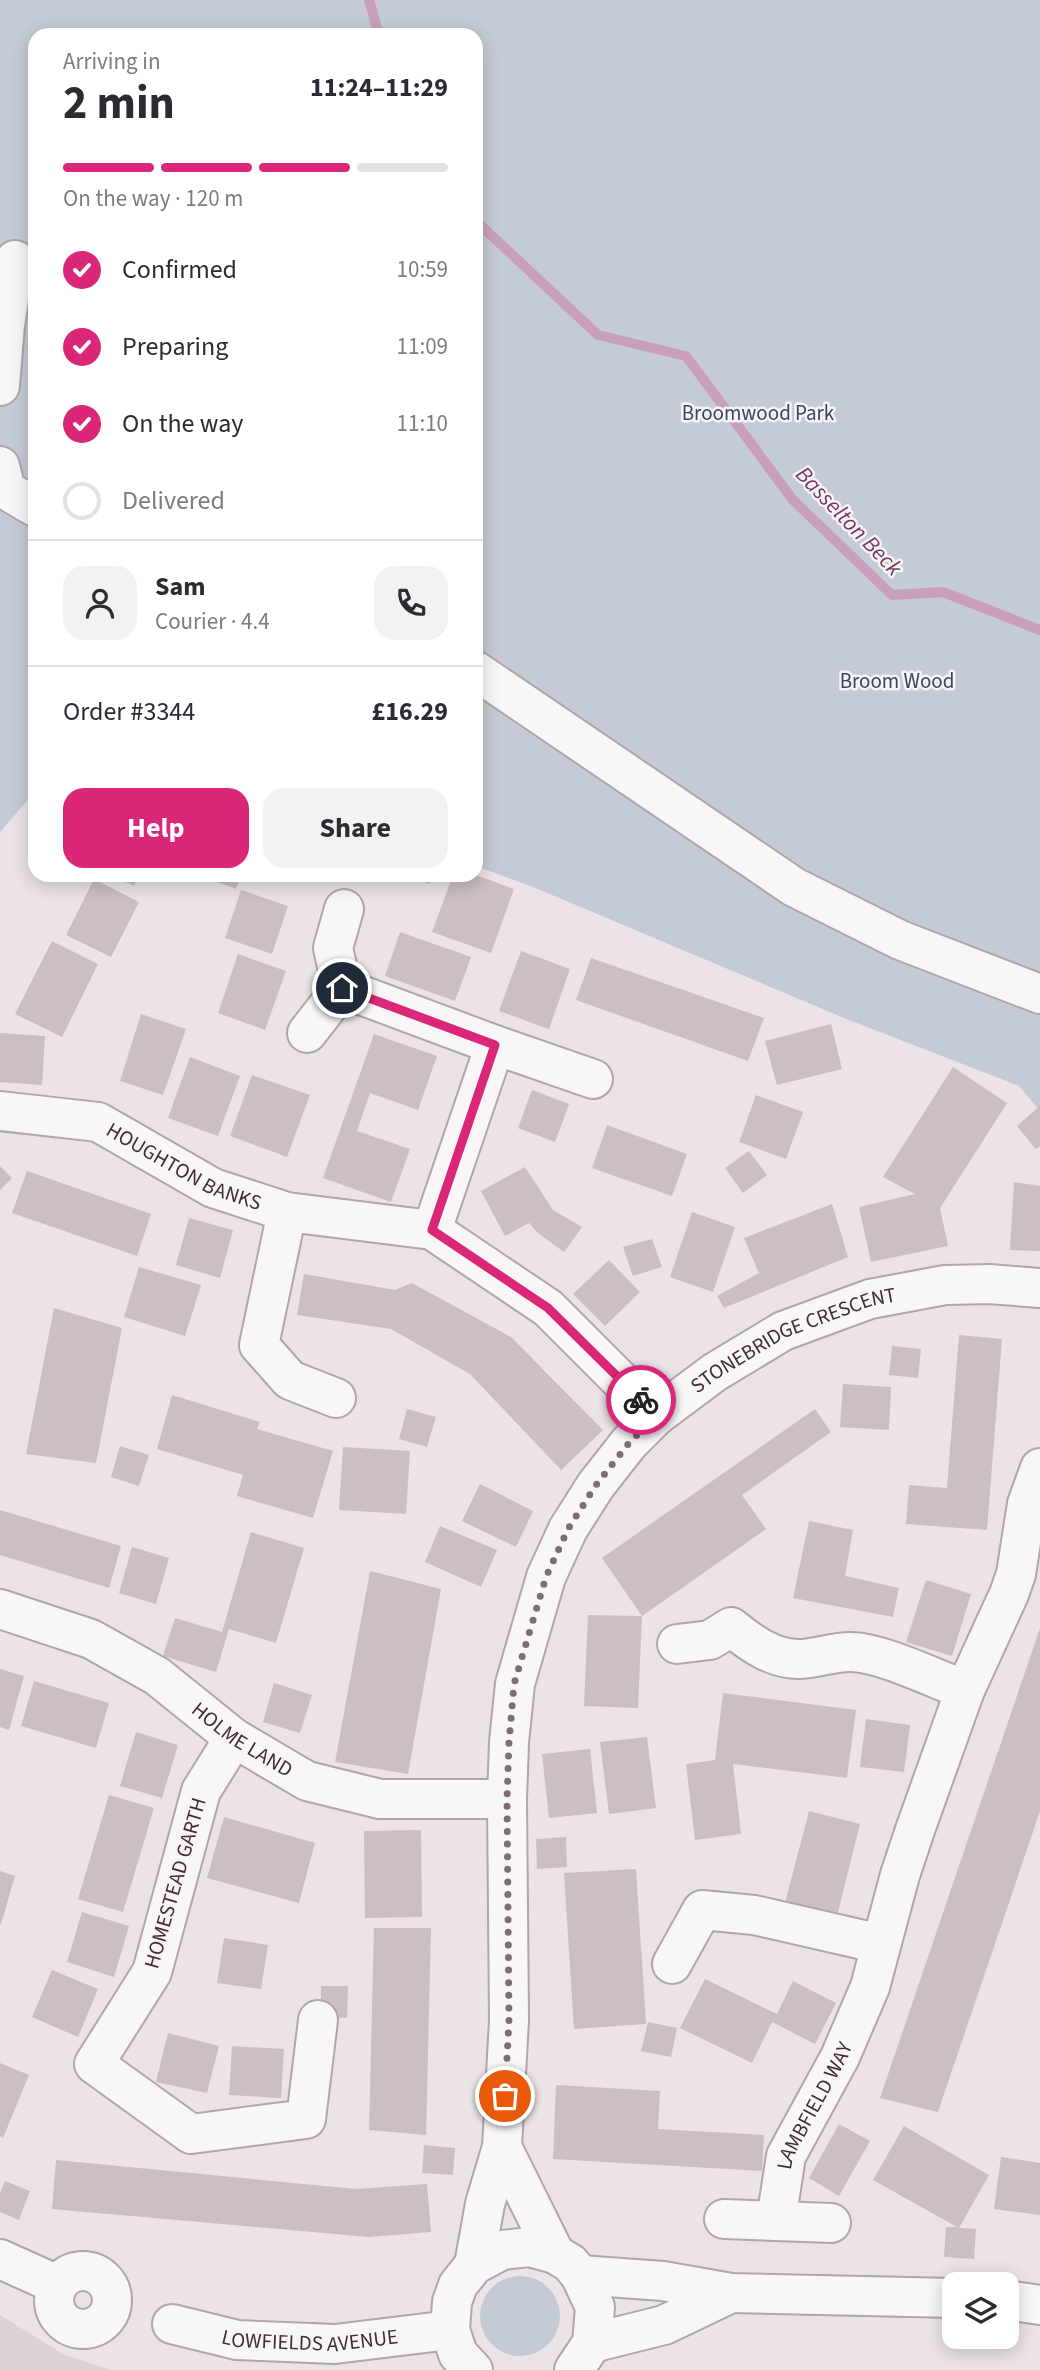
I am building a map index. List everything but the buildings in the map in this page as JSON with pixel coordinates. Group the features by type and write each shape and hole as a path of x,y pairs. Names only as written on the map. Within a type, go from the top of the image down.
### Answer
{"street":[{"path":"0,386 5,325 15,260"},
{"path":"0,466 6,490 28,503"},
{"path":"483,676 794,887 900,940 1040,994"},
{"path":"342,988 333,948 344,909"},
{"path":"307,1033 342,988"},
{"path":"342,988 593,1079"},
{"path":"432,1230 495,1045"},
{"name":"HOUGHTON BANKS","path":"0,1111 98,1122 212,1188 287,1212 432,1230 548,1308 656,1416"},
{"name":"HOUGHTON BANKS","path":"287,1212 259,1345 290,1380 336,1398"},
{"name":"STONEBRIDGE CRESCENT","path":"474,2265 485,2204 502,2147 509,2020 507,1799 514,1684 546,1577 568,1529 596,1485 629,1443 656,1416 715,1372 782,1331 870,1299 945,1285 989,1284 1040,1288"},
{"name":"LAMBFIELD WAY","path":"776,2221 786,2156 840,2057 870,1987 900,1875 965,1690 1009,1594 1016,1574 1027,1504 1040,1468"},
{"name":"HOLME LAND","path":"0,1609 91,1639 157,1676 234,1738 307,1781 380,1799 507,1799"},
{"path":"677,1644 710,1640 731,1627 756,1647 777,1654 798,1659 852,1651 907,1667 965,1690"},
{"name":"HOMESTEAD GARTH","path":"234,1738 201,1791 152,1972 94,2064 191,2134 306,2119 317,2020"},
{"path":"672,1964 702,1910 754,1915 881,1944"},
{"name":"STONEBRIDGE CRESCENT","path":"502,2147 567,2264 595,2307 583,2357"},
{"path":"724,2219 831,2223"},
{"path":"473,2370 458,2354 450,2330 452,2302 458,2285 474,2265 502,2250 528,2247 567,2264 731,2294 942,2298"},
{"path":"0,2259 58,2285"},
{"path":"583,2357 664,2325 731,2294"},
{"path":"1019,2302 1040,2305"},
{"name":"LOWFIELDS AVENUE","path":"172,2324 235,2355 450,2330"}],"shaded area":[{"path":"0,2315 63,2354 111,2370 0,2370"}],"green space":[{"name":"Broomwood Park","path":"0,0 1040,0 1040,1111 1019,1086 849,1020 483,869 483,28 28,28 28,800 0,832"},
{"path":"520,2276 535,2279 548,2288 557,2301 560,2316 557,2331 548,2344 535,2353 520,2356 505,2353 492,2344 483,2331 480,2316 483,2301 492,2288 505,2279"}],"waterway":[{"name":"Basselton Beck","path":"369,0 377,28"},
{"name":"Basselton Beck","path":"483,228 598,335 686,356 793,500 892,595 943,592 1040,630"}],"way so far":[{"path":"505,2096 509,2020 507,1799 514,1684 546,1577 568,1529 596,1485 629,1443 656,1416 641,1400"}],"route":[{"path":"342,988 495,1045 432,1230 548,1308 641,1400"}],"park label":[{"name":"Broom Wood","path":"897,681"}]}
